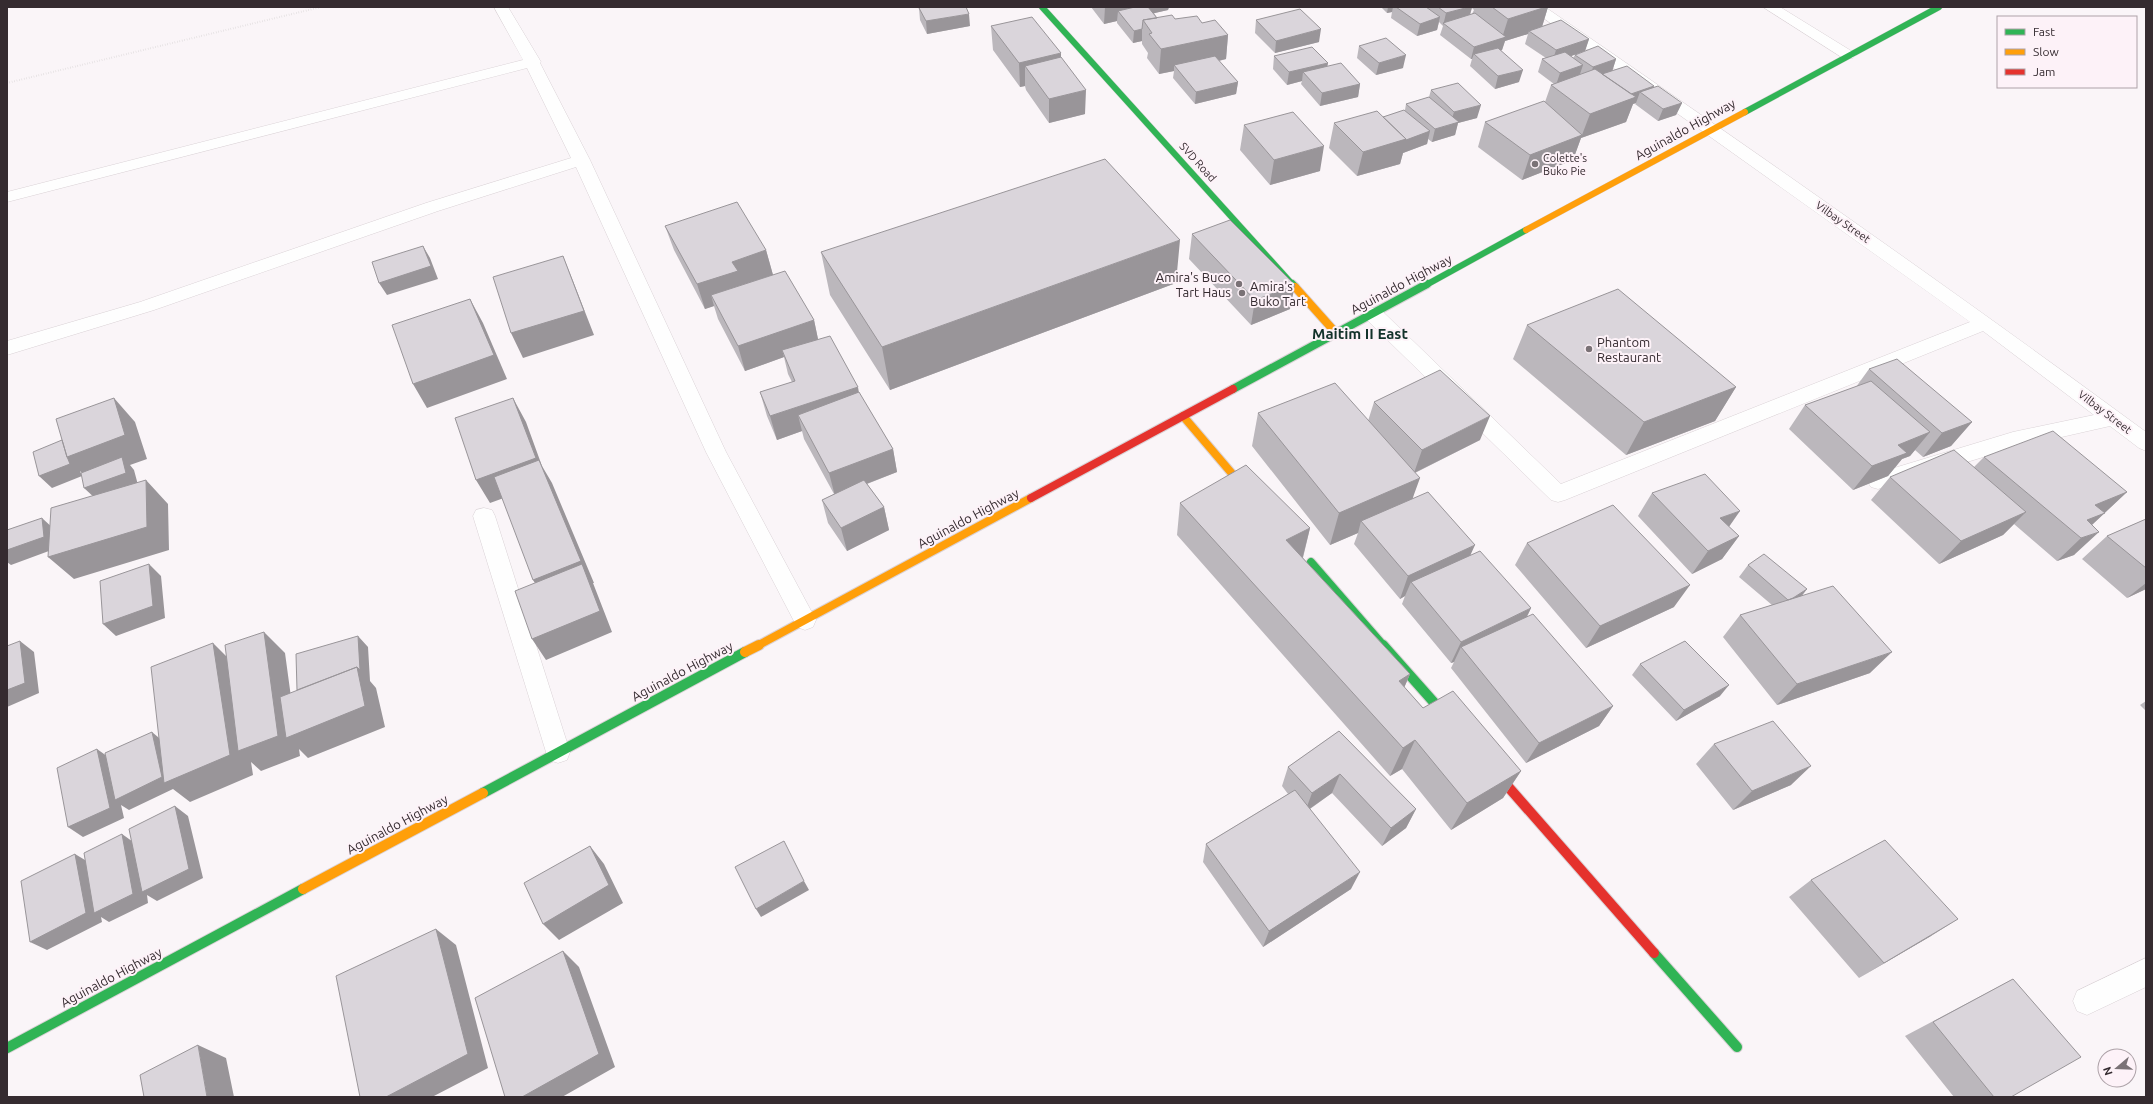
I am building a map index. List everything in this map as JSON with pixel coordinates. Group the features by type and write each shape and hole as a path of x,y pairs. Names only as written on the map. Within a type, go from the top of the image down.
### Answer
{"main road":[{"name":"SVD Road","path":"1042,7 1336,334"},
{"name":"Aguinaldo Highway","path":"7,1048 1336,334 1939,7"},
{"path":"1183,416 1240,483"},
{"path":"1311,562 1458,730"},
{"path":"1484,760 1737,1047"}],"street":[{"path":"502,7 533,62 582,160 704,429 805,620"},
{"name":"Vilbay Street","path":"1535,7 1712,129 1985,324 2145,441"},
{"path":"1770,7 1848,55"},
{"path":"7,197 533,62"},
{"path":"7,348 147,306 432,207 582,160"},
{"path":"1373,314 1558,494 1985,324"},
{"path":"1878,481 2013,440 2114,418"},
{"path":"484,516 558,752"},
{"path":"2087,1001 2146,972"}],"path":[{"path":"7,83 321,7"}],"building":[{"path":"966,7 969,14 926,21 919,8"},
{"path":"1135,7 1148,7 1157,18 1143,20 1142,29 1134,31 1118,11"},
{"path":"1396,7 1426,7 1440,17 1420,24"},
{"path":"1438,7 1469,7 1446,13"},
{"path":"1492,7 1546,7 1508,19"},
{"path":"1300,9 1321,29 1276,41 1256,20"},
{"path":"1475,13 1506,37 1474,47 1443,23"},
{"path":"1172,15 1175,19 1197,16 1202,23 1215,20 1228,35 1161,49 1149,34 1152,33 1143,20"},
{"path":"1032,17 1061,53 1019,63 991,26"},
{"path":"1561,20 1589,39 1556,50 1529,31"},
{"path":"1386,38 1406,55 1379,63 1359,46"},
{"path":"1598,46 1616,59 1593,67 1575,55"},
{"path":"1312,47 1328,63 1289,72 1274,56"},
{"path":"1498,48 1523,70 1498,76 1474,54"},
{"path":"1565,52 1583,65 1560,73 1542,59"},
{"path":"1215,56 1238,82 1196,92 1174,65"},
{"path":"1061,57 1086,90 1049,99 1025,66"},
{"path":"1341,63 1360,84 1322,93 1303,72"},
{"path":"1627,66 1654,86 1631,94 1602,74"},
{"path":"1595,69 1636,97 1590,114 1551,85"},
{"path":"1458,83 1481,105 1454,112 1431,90"},
{"path":"1658,86 1682,103 1663,109 1640,92"},
{"path":"1429,97 1459,122 1435,129 1406,104"},
{"path":"1544,101 1582,135 1530,155 1485,122"},
{"path":"1404,110 1430,131 1406,140 1383,117"},
{"path":"1377,111 1406,139 1363,152 1334,123"},
{"path":"1293,112 1324,146 1274,160 1244,125"},
{"path":"1105,159 1180,240 882,347 821,252"},
{"path":"737,202 766,250 732,262 738,271 697,284 665,226"},
{"path":"1230,220 1295,285 1255,300 1192,234"},
{"path":"423,246 431,266 379,283 372,262"},
{"path":"563,256 584,311 511,333 493,277"},
{"path":"785,271 814,320 738,346 711,295"},
{"path":"1618,289 1736,387 1644,422 1527,325"},
{"path":"470,299 494,355 413,384 392,325"},
{"path":"830,336 858,387 770,416 760,392 795,381 782,350"},
{"path":"1897,359 1972,422 1942,433 1869,369"},
{"path":"1440,370 1490,416 1422,450 1374,402"},
{"path":"1871,381 1930,432 1898,445 1907,453 1872,466 1805,405"},
{"path":"1335,383 1420,478 1339,513 1258,413"},
{"path":"859,392 893,449 829,473 798,415"},
{"path":"114,398 125,435 67,457 56,419"},
{"path":"513,398 536,458 476,480 455,418"},
{"path":"2053,431 2127,492 2095,505 2105,513 2087,520 2099,532 2081,538 1984,457"},
{"path":"62,440 70,464 39,476 33,452"},
{"path":"1954,450 2026,512 1961,541 1890,477"},
{"path":"122,457 126,473 84,488 81,473"},
{"path":"539,460 581,561 533,580 494,477"},
{"path":"1246,465 1310,528 1286,540 1410,674 1399,681 1423,708 1453,691 1521,771 1467,803 1415,740 1403,748 1180,503"},
{"path":"1705,474 1740,511 1720,518 1739,536 1708,551 1652,493"},
{"path":"146,480 147,527 48,557 51,508"},
{"path":"864,480 884,507 841,528 822,500"},
{"path":"1428,492 1475,545 1408,576 1361,521"},
{"path":"1613,505 1690,585 1600,626 1527,543"},
{"path":"42,518 44,537 7,550 7,530"},
{"path":"2146,519 2146,568 2107,536"},
{"path":"1480,551 1531,608 1461,642 1411,582"},
{"path":"1764,554 1807,589 1788,600 1748,565"},
{"path":"149,564 153,606 103,624 100,581"},
{"path":"582,564 600,611 532,639 515,591"},
{"path":"1833,586 1892,652 1797,684 1740,615"},
{"path":"1533,614 1613,706 1539,743 1461,647"},
{"path":"264,632 278,736 238,751 225,645"},
{"path":"358,636 360,670 357,667 297,690 296,654"},
{"path":"20,641 25,683 7,690 7,646"},
{"path":"1685,641 1729,685 1684,710 1640,664"},
{"path":"213,643 230,755 164,783 151,667"},
{"path":"357,667 365,706 286,738 280,697"},
{"path":"1773,721 1811,766 1752,791 1714,744"},
{"path":"1339,731 1416,809 1391,828 1340,774 1312,793 1288,767"},
{"path":"152,732 162,777 115,800 105,753"},
{"path":"97,749 110,808 68,827 57,768"},
{"path":"1295,790 1360,872 1269,931 1206,844"},
{"path":"175,806 189,869 142,892 129,829"},
{"path":"122,834 133,894 94,913 84,853"},
{"path":"1885,840 1958,919 1884,963 1811,880"},
{"path":"784,841 804,881 756,909 735,867"},
{"path":"590,846 609,885 543,924 524,883"},
{"path":"75,854 86,913 30,942 21,881"},
{"path":"436,929 468,1054 386,1097 360,1097 336,976"},
{"path":"563,951 599,1054 522,1097 505,1097 475,998"},
{"path":"2013,979 2081,1057 2011,1097 1994,1097 1933,1022"},
{"path":"198,1045 207,1097 144,1097 140,1075"}],"traffic: fast":[{"path":"1042,7 1295,287"},
{"path":"1745,112 1939,7"},
{"path":"1233,389 1526,230"},
{"path":"1311,562 1454,725"},
{"path":"483,793 745,652"},
{"path":"7,1048 303,889"},
{"path":"1654,953 1737,1047"}],"traffic: slow":[{"path":"1526,230 1745,112"},
{"path":"1295,287 1336,333"},
{"path":"1183,416 1240,483"},
{"path":"745,652 1031,498"},
{"path":"303,889 483,793"}],"traffic: jam":[{"path":"1031,498 1233,389"},
{"path":"1490,766 1654,953"}],"place":[{"name":"Colette's Buko Pie","path":"1535,164"},
{"name":"Amira's Buco Tart Haus","path":"1239,284"},
{"name":"Amira's Buko Tart","path":"1242,293"},
{"name":"Phantom Restaurant","path":"1589,349"}],"district":[{"name":"Maitim II East","path":"1360,333"}]}
